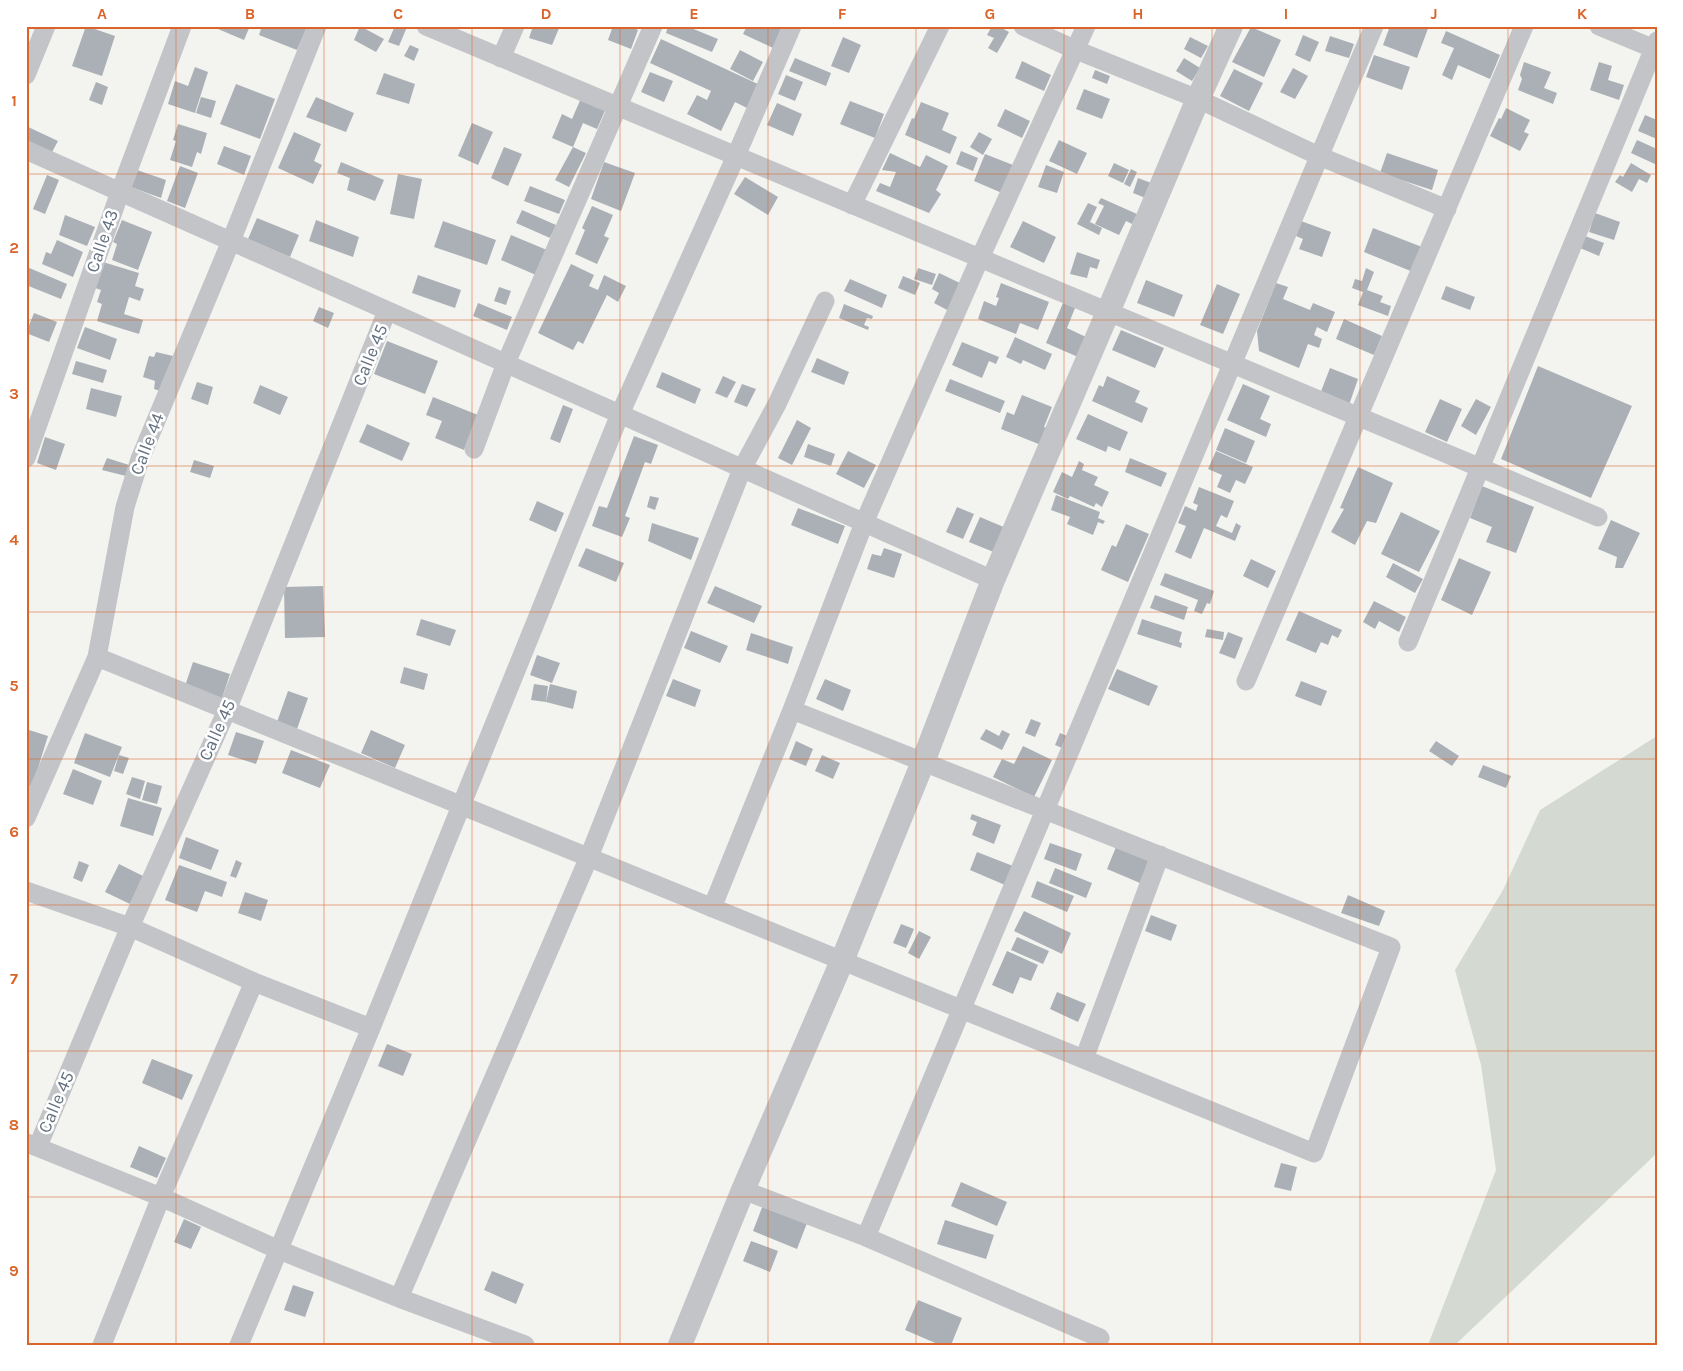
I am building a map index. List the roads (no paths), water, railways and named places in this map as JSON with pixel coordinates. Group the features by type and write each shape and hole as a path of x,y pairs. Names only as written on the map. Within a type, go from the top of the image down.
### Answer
{"street":[{"path":"26,75 46,26"},
{"name":"Calle 43","path":"26,458 120,192 182,26"},
{"name":"Calle 44","path":"26,818 97,657 125,507 140,459 231,241 317,26"},
{"path":"426,26 1598,517"},
{"path":"501,58 515,26"},
{"path":"474,449 506,363 653,26"},
{"path":"239,1345 462,806 620,414 792,26"},
{"path":"852,205 940,26"},
{"path":"1023,26 1076,50 1198,99 1319,156 1447,209"},
{"path":"712,908 792,710 864,523 980,258 1086,26"},
{"path":"680,1345 743,1190 842,961 923,762 993,580 1198,99 1231,26"},
{"path":"866,1237 1374,26"},
{"path":"1246,681 1524,26"},
{"path":"1408,642 1656,47 1599,26"},
{"path":"26,150 993,580"},
{"path":"399,1298 589,858 742,469 777,404 826,301"},
{"name":"Calle 45","path":"32,1144 227,710 387,311"},
{"path":"97,657 1314,1153 1391,946 792,710"},
{"path":"1084,1059 1160,855"},
{"path":"26,891 130,927 254,982 371,1028"},
{"path":"102,1345 161,1197 254,982"},
{"path":"32,1144 161,1197 279,1250 399,1298 525,1345"},
{"path":"743,1190 866,1237 1100,1338"}]}
